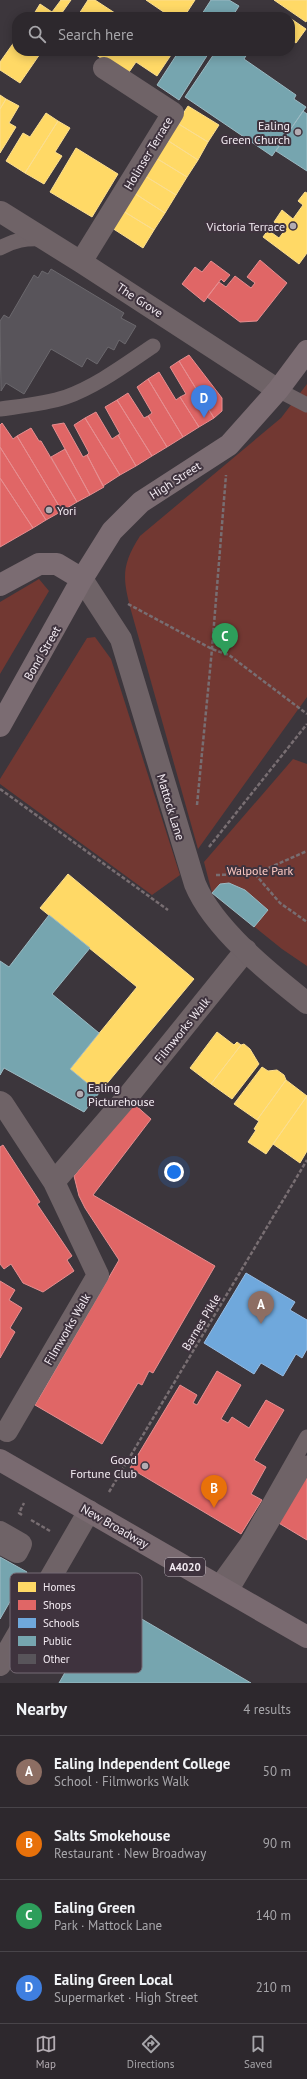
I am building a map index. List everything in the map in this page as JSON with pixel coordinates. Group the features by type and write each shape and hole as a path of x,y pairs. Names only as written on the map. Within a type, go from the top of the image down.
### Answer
{"main road":[{"name":"High Street","path":"82,580 112,530 141,502 229,444 278,390 307,351"},
{"path":"0,585 39,564 56,564 82,580"},
{"name":"Bond Street","path":"0,726 82,580"},
{"name":"New Broadway","path":"0,1460 90,1511 223,1590"},
{"name":"A4020","path":"223,1590 307,1638"}],"street":[{"name":"Holinser Terrace","path":"81,262 173,113 104,68"},
{"name":"The Grove","path":"1,212 278,390"},
{"name":"Mattock Lane","path":"82,580 121,639 199,872 195,884 204,905 246,950 307,1003"},
{"name":"Filmworks Walk","path":"54,1182 129,1095 246,950"},
{"name":"Filmworks Walk","path":"0,1102 3,1104 54,1182 98,1274 7,1431"},
{"path":"54,1573 90,1511"},
{"path":"0,1532 21,1544 16,1552 0,1543"},
{"path":"0,1665 10,1648"}],"lane":[{"path":"0,248 15,241 28,238 43,239"},
{"path":"0,410 30,405 66,396 100,381 153,346"},
{"path":"278,390 307,405"},
{"path":"223,1590 247,1543 307,1438"},
{"path":"223,1590 307,1463"}],"path":[{"path":"197,806 229,444"},
{"path":"123,602 212,649 229,655 307,714"},
{"path":"199,872 307,724"},
{"path":"0,789 168,910"},
{"path":"199,872 255,874 307,852"},
{"path":"255,874 280,903 307,922"},
{"name":"Barnes Pikle","path":"109,1492 307,1160"},
{"path":"24,1503 19,1513 71,1543"}],"green space":[{"path":"307,384 307,697 198,849 129,602 125,583 126,565 129,556 140,536 281,418"},
{"path":"39,579 49,591 0,674 0,602"},
{"path":"95,637 111,659 180,875 152,895 0,784 0,779 87,638"},
{"name":"Walpole Park","path":"293,759 307,764 307,966 282,949 212,893 204,862"}],"building: Homes":[{"path":"61,0 71,0 63,12 52,12"},
{"path":"88,0 95,0 113,12 80,12"},
{"path":"146,0 195,0 187,12 164,12"},
{"path":"274,0 307,0 306,22 295,14 295,12 291,12"},
{"path":"40,4 52,12 35,12"},
{"path":"295,21 306,29 295,42"},
{"path":"12,45 12,56 39,56 20,83 0,70 0,62"},
{"path":"98,56 170,56 157,76 136,62 127,75"},
{"path":"0,95 6,99 0,109"},
{"path":"6,99 19,106 9,123 16,127 0,153 0,109"},
{"path":"188,106 219,125 208,142 177,123"},
{"path":"46,113 58,121 25,173 6,161 23,133 30,137"},
{"path":"58,121 70,128 55,152 62,156 44,184 25,173"},
{"path":"177,123 208,142 198,160 167,140"},
{"path":"167,140 198,160 187,177 156,158"},
{"path":"76,148 118,174 92,217 50,192"},
{"path":"156,158 187,177 176,195 145,176"},
{"path":"145,176 176,195 165,213 134,193"},
{"name":"Victoria Terrace","path":"305,192 307,193 307,253 299,264 263,237 268,230 279,238 285,230 274,222 282,210 293,219 303,205 298,201"},
{"path":"134,193 165,213 154,230 123,211"},
{"path":"123,211 154,230 143,248 112,228"},
{"path":"68,874 194,979 99,1093 70,1069 137,987 40,908"},
{"path":"217,1032 234,1045 237,1042 241,1045 211,1084 190,1068"},
{"path":"244,1044 250,1049 259,1064 232,1099 211,1084 241,1045"},
{"path":"262,1067 268,1071 277,1070 284,1075 286,1080 257,1120 234,1104"},
{"path":"286,1080 307,1096 266,1154 248,1142 256,1130 254,1129 259,1121 257,1120"},
{"path":"307,1096 307,1151 300,1163 273,1144"}],"building: Shops":[{"path":"260,260 287,283 257,321 240,322 207,297 219,282 226,287 235,276 251,288 255,283 247,277"},
{"path":"211,261 230,275 224,282 221,279 204,302 182,284 195,267 202,272"},
{"path":"189,355 222,398 222,411 214,418 179,361"},
{"path":"179,361 214,418 199,427 180,397 186,394 170,367"},
{"path":"159,372 176,400 180,397 199,427 183,437 148,379"},
{"path":"148,379 183,437 167,447 148,416 152,413 137,387"},
{"path":"128,393 144,418 148,416 167,447 152,456 117,400"},
{"path":"117,400 152,456 136,466 118,435 120,434 105,407"},
{"path":"96,412 112,439 118,435 136,466 120,475 85,418"},
{"path":"85,418 120,475 103,486 87,455 89,453 74,425"},
{"path":"2,423 13,439 17,436 62,511 46,520 0,447 0,425"},
{"path":"64,423 83,457 87,455 104,487 90,495 52,425"},
{"path":"31,428 39,441 41,441 77,502 62,511 17,436"},
{"path":"0,447 46,520 33,528 0,478"},
{"path":"65,449 90,495 77,502 51,457"},
{"path":"0,478 33,528 0,547"},
{"path":"134,1104 151,1119 93,1195 215,1266 153,1373 149,1371 142,1385 138,1383 102,1444 35,1405 119,1260 85,1208 79,1196 74,1176"},
{"path":"3,1145 40,1202 37,1204 72,1256 67,1260 74,1271 43,1292 23,1283 11,1264 4,1269 0,1264 0,1147"},
{"path":"0,1281 15,1290 9,1300 22,1308 10,1328 15,1332 0,1358"},
{"path":"217,1371 241,1385 221,1419 228,1423 232,1417 249,1428 266,1400 284,1410 254,1460 266,1467 251,1494 262,1500 241,1534 130,1468 180,1385 197,1395 193,1403 197,1405"},
{"path":"307,1471 307,1540 277,1522"}],"building: Schools":[{"path":"246,1273 295,1302 290,1310 307,1320 307,1349 302,1358 296,1354 283,1376 261,1363 254,1374 204,1343"}],"building: Public":[{"path":"211,0 229,0 239,6 235,12 203,12"},
{"path":"176,56 207,56 179,100 157,85"},
{"path":"213,56 246,56 244,59 296,95 294,99 306,107 272,156 185,97"},
{"name":"Ealing Green Church","path":"303,111 307,114 307,171 276,151"},
{"path":"229,883 245,890 268,910 254,927 212,893 220,884"},
{"path":"49,915 90,948 52,994 99,1033 70,1069 99,1093 84,1112 4,1068 0,1075 0,961 9,967"},
{"path":"0,1557 27,1572 10,1573 10,1602 0,1619"},
{"path":"142,1619 251,1683 59,1683 65,1673 142,1673"}],"building: Other":[{"path":"51,269 124,313 121,318 136,326 125,344 119,340 114,350 108,347 97,364 87,358 82,367 51,349 24,394 6,383 1,391 0,321 4,315 9,318 34,275 38,278 42,271 48,274"}],"place":[{"name":"Ealing Green Church","path":"298,132"},
{"name":"Victoria Terrace","path":"293,226"},
{"name":"Ealing Green Local","path":"204,418"},
{"name":"Yori","path":"49,510"},
{"name":"Ealing Green","path":"225,656"},
{"name":"Ealing Picturehouse","path":"80,1094"},
{"name":"Ealing Independent College","path":"261,1324"},
{"name":"Good Fortune Club","path":"145,1466"},
{"name":"Salts Smokehouse","path":"214,1508"}]}
